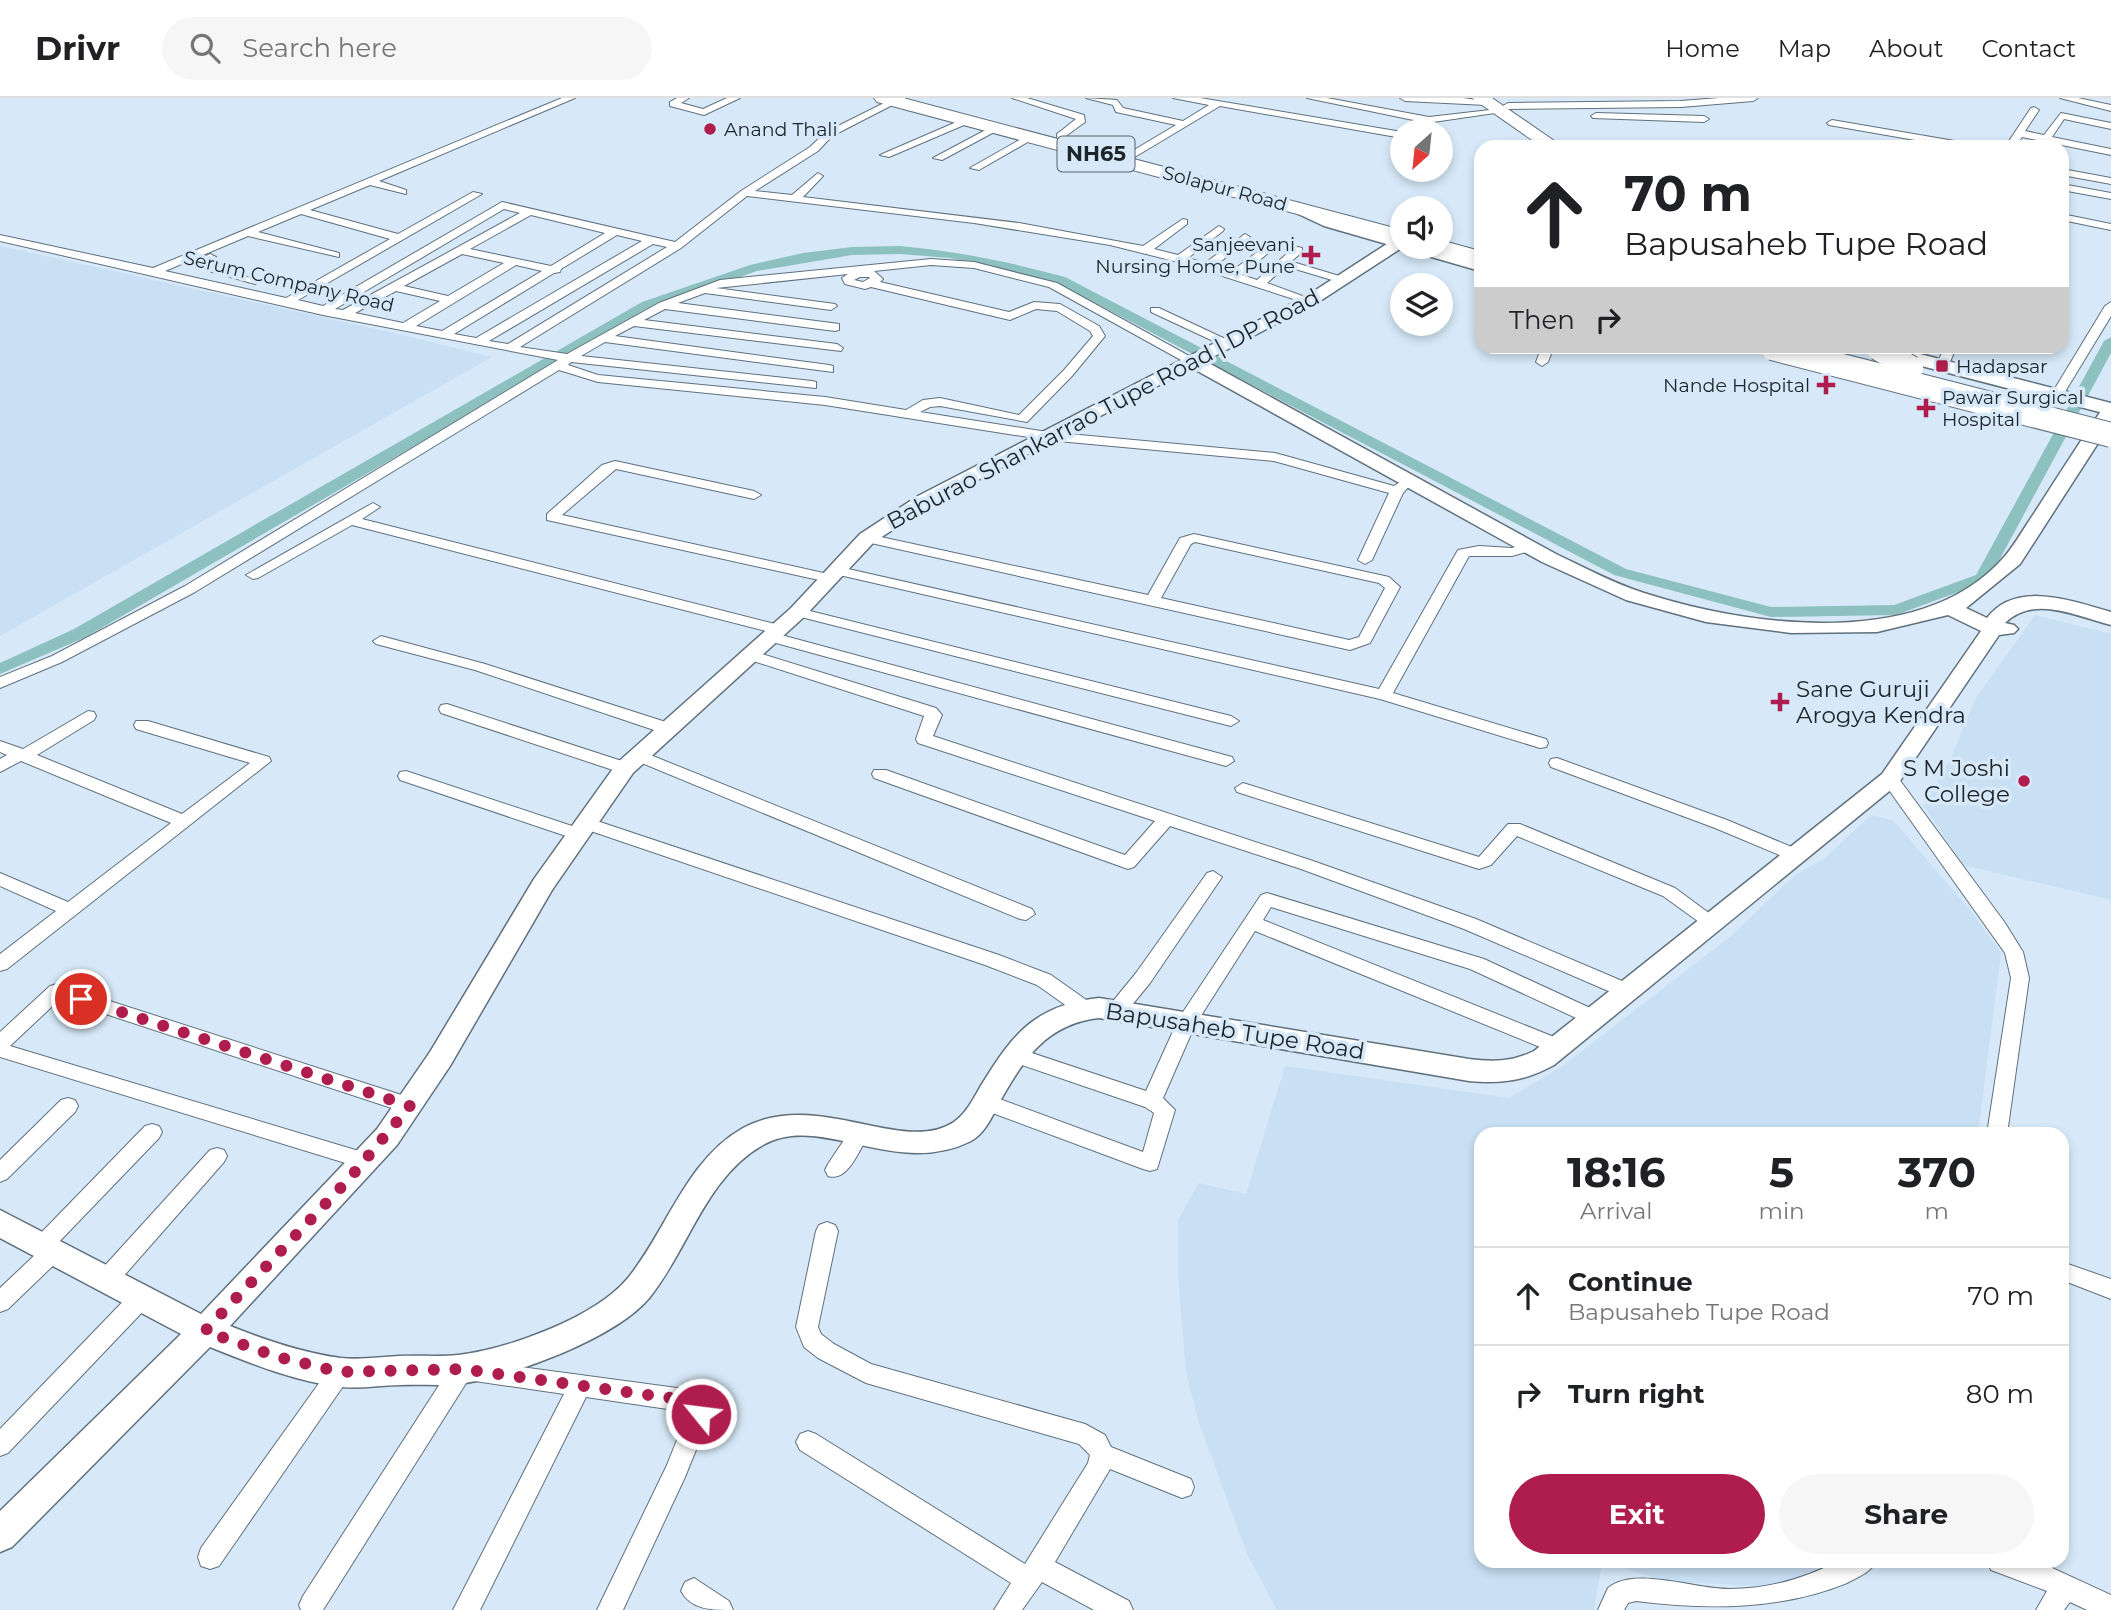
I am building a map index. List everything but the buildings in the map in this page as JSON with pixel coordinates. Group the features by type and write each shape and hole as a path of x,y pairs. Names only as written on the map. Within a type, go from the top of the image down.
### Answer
{"highway":[{"name":"Solapur Road","path":"915,98 1133,155 1302,205"},
{"name":"Solapur Road","path":"892,99 995,128 1302,205 1390,221"},
{"path":"1495,104 1546,140"},
{"name":"NH65","path":"1302,205 1345,217 1390,235"},
{"path":"1453,236 1474,242"},
{"path":"1453,243 1474,248"},
{"path":"1453,250 1474,255"},
{"path":"1799,354 2105,426"},
{"path":"1839,354 2105,426"},
{"path":"1872,354 1902,357 2105,426"}],"main road":[{"name":"Solapur Road","path":"1302,205 1330,223 1390,237"},
{"name":"Solapur Road","path":"1453,257 1474,264"},
{"path":"1838,354 2046,414 2105,426"},
{"path":"1902,357 2111,409"}],"street":[{"path":"157,270 570,98"},
{"path":"684,98 673,104 704,112 735,98"},
{"path":"1017,98 1081,117 1080,122 1060,136"},
{"path":"1091,98 1118,103 1119,110 1186,124"},
{"path":"1178,98 1254,108 1390,133"},
{"path":"1254,108 1264,98"},
{"path":"1312,98 1424,119"},
{"path":"1405,98 1704,119"},
{"path":"1433,119 1495,104 1681,104 1753,98"},
{"path":"2065,98 2111,108"},
{"path":"515,349 677,246 745,193 814,149 828,135 892,99"},
{"path":"1133,155 1216,105"},
{"path":"2013,140 2034,110"},
{"path":"2046,139 2061,116 2111,126"},
{"path":"885,156 968,120"},
{"path":"1832,123 1931,140"},
{"path":"938,158 995,128"},
{"path":"2018,133 2051,140"},
{"path":"975,168 1030,136"},
{"path":"2069,144 2111,152"},
{"path":"2069,153 2111,162"},
{"path":"2069,173 2111,181"},
{"path":"794,200 818,176"},
{"path":"367,181 402,191"},
{"path":"2069,188 2111,196"},
{"path":"745,193 1055,232 1180,259 1310,301"},
{"path":"287,302 477,194"},
{"path":"323,311 499,206 531,211 677,246"},
{"path":"298,210 399,238"},
{"path":"343,315 531,211"},
{"path":"2069,218 2111,227"},
{"path":"1145,250 1183,222"},
{"path":"1180,259 1219,229"},
{"path":"246,232 335,255"},
{"path":"444,335 614,232"},
{"path":"1207,267 1245,237"},
{"name":"Serum Company Road","path":"0,238 157,270 323,311 564,360"},
{"path":"478,342 652,240"},
{"path":"1233,276 1272,244 1298,250 1259,284"},
{"name":"Baburao Shankarrao Tupe Road | DP Road","path":"0,1535 205,1331 365,1161 410,1106 543,885 631,762 798,612 867,538 906,510 1310,301 1390,249"},
{"path":"205,250 217,253 194,265 256,281"},
{"path":"459,250 619,282"},
{"path":"404,328 513,262"},
{"path":"0,683 57,659 190,589 564,360 663,305 699,290 752,278 898,264 974,265 1053,285 1196,361 1404,485 1632,596 1688,612 1754,624 1825,629 1884,623 1950,608 1992,580 2013,560 2105,426 2111,409"},
{"path":"1296,266 1342,280"},
{"path":"873,284 1010,316 1034,305 1060,308 1071,312 1099,336 1068,373 1020,420 940,402 915,414"},
{"path":"395,286 449,300"},
{"path":"699,290 831,306"},
{"path":"663,305 835,327"},
{"path":"2062,396 2111,306"},
{"path":"1155,310 1228,343"},
{"path":"632,322 837,348"},
{"path":"603,338 829,369"},
{"path":"1542,362 1545,354"},
{"path":"1942,366 1947,354"},
{"path":"564,360 577,376 604,380 624,379 915,414 1047,436 1275,457 1404,485"},
{"path":"564,360 812,386"},
{"path":"754,495 615,465 607,468 552,517 832,574 1384,695 1540,743"},
{"path":"1365,560 1404,485"},
{"path":"253,575 373,507"},
{"path":"351,520 774,633 1226,761"},
{"path":"867,538 1350,645 1364,640 1392,587 1384,580 1194,538 1185,541 1152,600"},
{"path":"1384,695 1463,553 1475,550 1512,554 1531,546"},
{"path":"1950,608 1993,629 2006,630 2035,607 2053,603 2111,619"},
{"path":"2035,607 2111,627"},
{"path":"798,612 1231,721"},
{"name":"Bapusaheb Tupe Road","path":"0,1223 205,1331 278,1357 340,1372 462,1369 536,1348 580,1331 619,1307 643,1281 715,1169 753,1137 775,1126 804,1124 832,1125 880,1140 908,1143 941,1140 962,1132 975,1121 1014,1055 1036,1030 1053,1020 1085,1009 1116,1011 1498,1073 1523,1069 1594,1018 1890,779 1993,629"},
{"path":"382,641 491,670 666,728"},
{"path":"750,655 930,712 934,715 933,720 923,739 1167,818 1470,924 1627,991"},
{"path":"447,709 631,762 1026,915"},
{"path":"0,767 88,716"},
{"path":"0,964 263,761 142,725"},
{"path":"0,746 184,822"},
{"path":"1557,764 1721,824 1795,855"},
{"path":"880,774 1128,863 1167,818"},
{"path":"406,776 582,828 992,961 1044,980 1085,1009"},
{"path":"1890,779 2000,928 2014,952 2020,978 1998,1127"},
{"path":"1242,788 1479,863 1485,861 1514,828 1668,892 1712,922"},
{"path":"1116,1011 1143,978 1213,877"},
{"path":"0,879 70,910"},
{"path":"1152,1101 1186,1023 1267,899 1477,964 1594,1018"},
{"path":"1253,923 1557,1045"},
{"path":"0,1044 57,990 410,1106"},
{"path":"0,1049 365,1161"},
{"path":"986,1102 1150,1163 1165,1110 1152,1101 1014,1055"},
{"path":"0,1173 68,1106"},
{"path":"0,1302 152,1132"},
{"path":"835,1170 859,1134"},
{"path":"107,1279 216,1156"},
{"path":"827,1231 807,1327 813,1340 826,1351 866,1373 1084,1435 1097,1443 1102,1455 1182,1487"},
{"path":"2069,1274 2111,1289"},
{"path":"0,1445 142,1297"},
{"path":"312,1605 462,1369 692,1401 701,1408 677,1469 610,1610"},
{"path":"210,1557 340,1372"},
{"path":"466,1610 580,1385"},
{"path":"808,1441 1033,1573 1120,1610"},
{"path":"1007,1610 1033,1573 1102,1455"},
{"path":"1611,1610 1613,1601 1623,1591 1636,1589 1732,1608 1791,1603 1840,1580 1855,1568"},
{"path":"2023,1568 2111,1608"},
{"path":"2049,1610 2065,1588"},
{"path":"694,1591 720,1610"}],"shaded area":[{"path":"0,246 394,333 492,357 0,636"},
{"name":"S M Joshi College","path":"2035,615 2111,634 2111,900 1963,865 1924,806 1952,755 1976,698"},
{"path":"1871,815 1893,820 1974,915 2001,953 1979,1127 1474,1127 1474,1568 1601,1568 1594,1610 1277,1610 1247,1554 1198,1420 1186,1372 1178,1277 1178,1220 1199,1183 1246,1194 1285,1066 1509,1098 1564,1065 1731,936 1794,876 1825,858"},
{"path":"1622,1568 1820,1568 1773,1587 1666,1581"}],"waterway":[{"path":"0,669 80,633 647,305 702,284 803,257 852,251 900,250 1004,264 1061,280 1620,572 1771,612 1896,610 1982,578 2111,341"}],"place":[{"name":"Anand Thali","path":"710,129"},
{"name":"Sanjeevani Nursing Home, Pune","path":"1311,255"},
{"name":"Hadapsar","path":"1942,366"},
{"name":"Nande Hospital","path":"1826,385"},
{"name":"Pawar Surgical Hospital","path":"1926,408"},
{"name":"Sane Guruji Arogya Kendra","path":"1780,702"},
{"name":"S M Joshi College","path":"2024,781"}],"route":[{"path":"81,999 410,1106 387,1137 349,1179 205,1331 278,1357 340,1372 462,1369 692,1401 701,1408 701,1414"}]}
